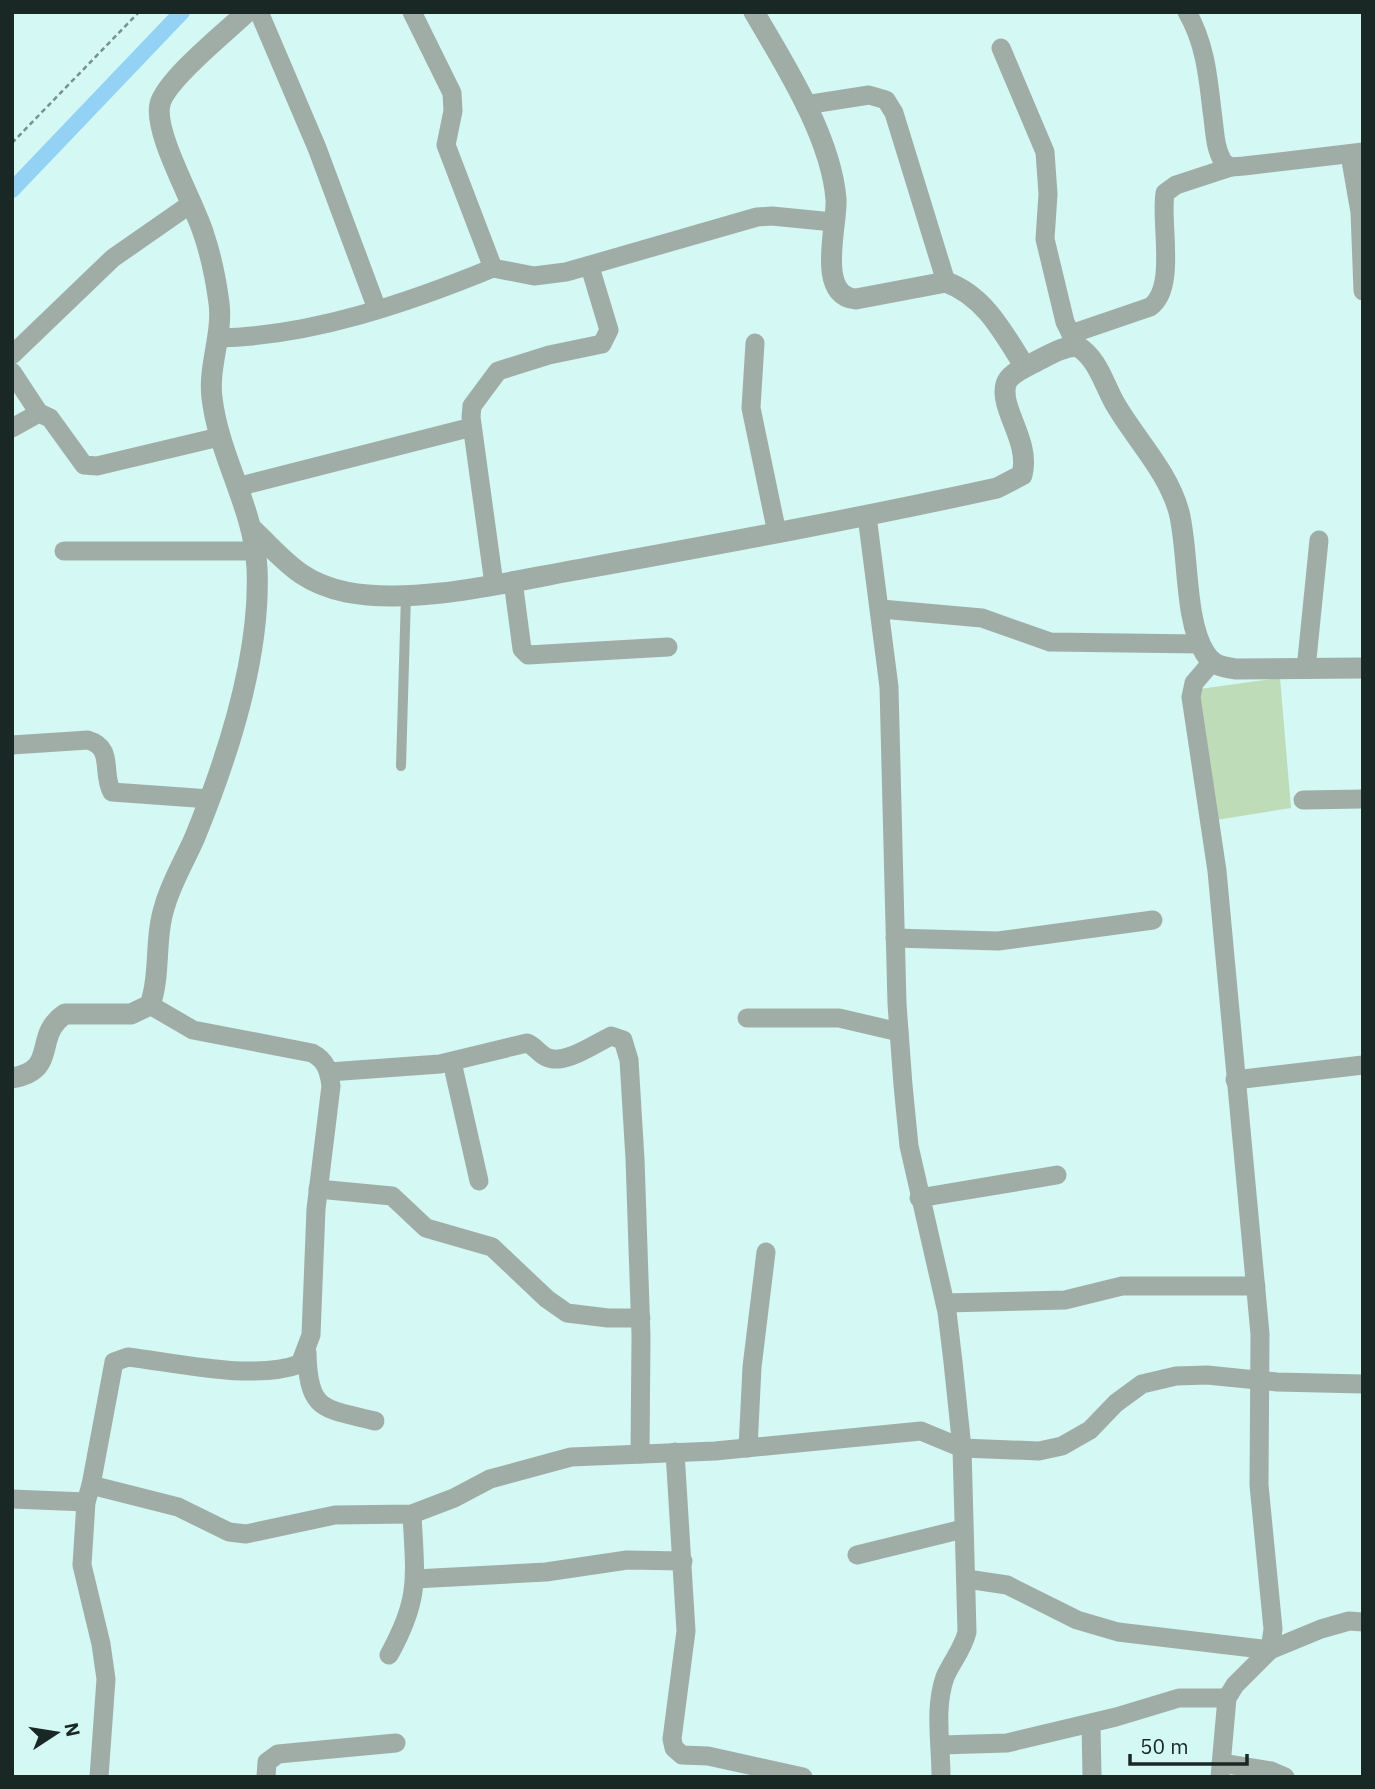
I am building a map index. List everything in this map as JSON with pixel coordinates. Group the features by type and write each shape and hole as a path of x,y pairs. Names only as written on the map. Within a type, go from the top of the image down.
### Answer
{"street":[{"path":"150,1006 163,908 209,799 241,700 256,615 252,529 219,437 212,375 219,338 219,305 215,282 204,234 162,130 159,107 171,84 247,12"},
{"path":"260,12 327,173 376,309"},
{"path":"412,12 452,93 453,111 446,145 493,268"},
{"path":"754,12 805,106 831,171 836,201 832,266 840,293 846,298 946,282 973,296 994,319 1025,367"},
{"path":"1187,12 1199,35 1208,72 1219,155 1231,167"},
{"path":"1002,48 1045,152 1048,194 1045,239 1060,304 1074,340 1093,359 1116,406 1169,485 1178,509 1200,644 1212,662 1220,667 1363,668"},
{"path":"805,106 879,95 886,100 894,113 946,282"},
{"path":"252,529 305,579 347,592 406,594 503,582 777,533 997,488 1022,475 1024,450 1006,397 1006,384 1011,376 1074,340 1158,302 1164,287 1165,193 1175,185 1231,167 1356,154 1363,291"},
{"path":"12,355 113,258 192,203"},
{"path":"219,338 290,332 428,294 493,268 534,276 590,267 757,218 772,216 833,222"},
{"path":"590,267 606,317 608,337 602,344 591,348 549,355 498,371 472,406 472,427 503,582 522,649 528,655 667,647"},
{"path":"755,344 751,408 777,533"},
{"path":"12,372 39,413 50,418 84,465 97,467 219,437"},
{"path":"12,428 39,413"},
{"path":"237,487 472,427"},
{"path":"867,516 881,609 893,780 899,1032 909,1146 945,1303 962,1448 967,1632 964,1644 946,1676 941,1696 941,1777"},
{"path":"1306,668 1319,540"},
{"path":"64,551 255,551"},
{"path":"881,609 982,618 1050,642 1200,644"},
{"path":"1212,662 1194,682 1191,697 1217,871 1256,1286 1261,1380 1259,1485 1261,1531 1271,1602 1270,1650"},
{"path":"12,745 88,740 97,743 104,750 108,784 112,792 209,799"},
{"path":"1303,800 1363,799"},
{"path":"895,939 998,941 1153,920"},
{"path":"150,1006 192,1030 312,1053 321,1058 329,1072 331,1086 318,1189 307,1380 314,1398 332,1410 375,1421"},
{"path":"12,1078 27,1075 42,1064 50,1028 65,1014 131,1014 150,1006"},
{"path":"747,1018 839,1018 899,1032"},
{"path":"329,1072 452,1062 527,1043 546,1057 570,1056 611,1036 623,1040 629,1060 641,1318 640,1454"},
{"path":"452,1062 479,1181"},
{"path":"1235,1080 1363,1065"},
{"path":"919,1198 1057,1175"},
{"path":"318,1189 392,1196 426,1228 492,1247 547,1299 567,1313 608,1318 641,1318"},
{"path":"748,1448 752,1367 766,1252"},
{"path":"945,1303 1065,1300 1122,1286 1256,1286"},
{"path":"99,1777 106,1679 101,1644 82,1565 88,1493 114,1362 128,1357 228,1369 284,1370 300,1364 307,1351"},
{"path":"12,1499 88,1493 178,1507 229,1532 246,1534 335,1515 412,1514 454,1498 490,1479 571,1457 748,1448 921,1431 962,1448 1039,1451 1062,1446 1090,1430 1116,1402 1142,1384 1208,1374 1261,1380 1363,1384"},
{"path":"674,1452 686,1631 672,1739 674,1748 682,1755 708,1756 803,1777"},
{"path":"389,1655 413,1606 415,1579 412,1514"},
{"path":"857,1555 963,1529"},
{"path":"415,1579 545,1572 627,1560 683,1561"},
{"path":"967,1579 1007,1585 1077,1620 1118,1632 1270,1650"},
{"path":"1285,1777 1271,1771 1220,1770 1227,1698 1235,1685 1270,1650 1321,1629 1349,1621 1363,1622"},
{"path":"941,1745 1007,1743 1091,1724 1179,1698 1227,1698"},
{"path":"1091,1724 1093,1777"},
{"path":"265,1777 267,1762 278,1754 396,1743"}],"lane":[{"path":"401,766 406,594"}],"path":[{"path":"12,143 139,12"}],"green space":[{"path":"1280,678 1291,808 1210,821 1192,690"}],"waterway":[{"path":"12,190 182,12"}]}
